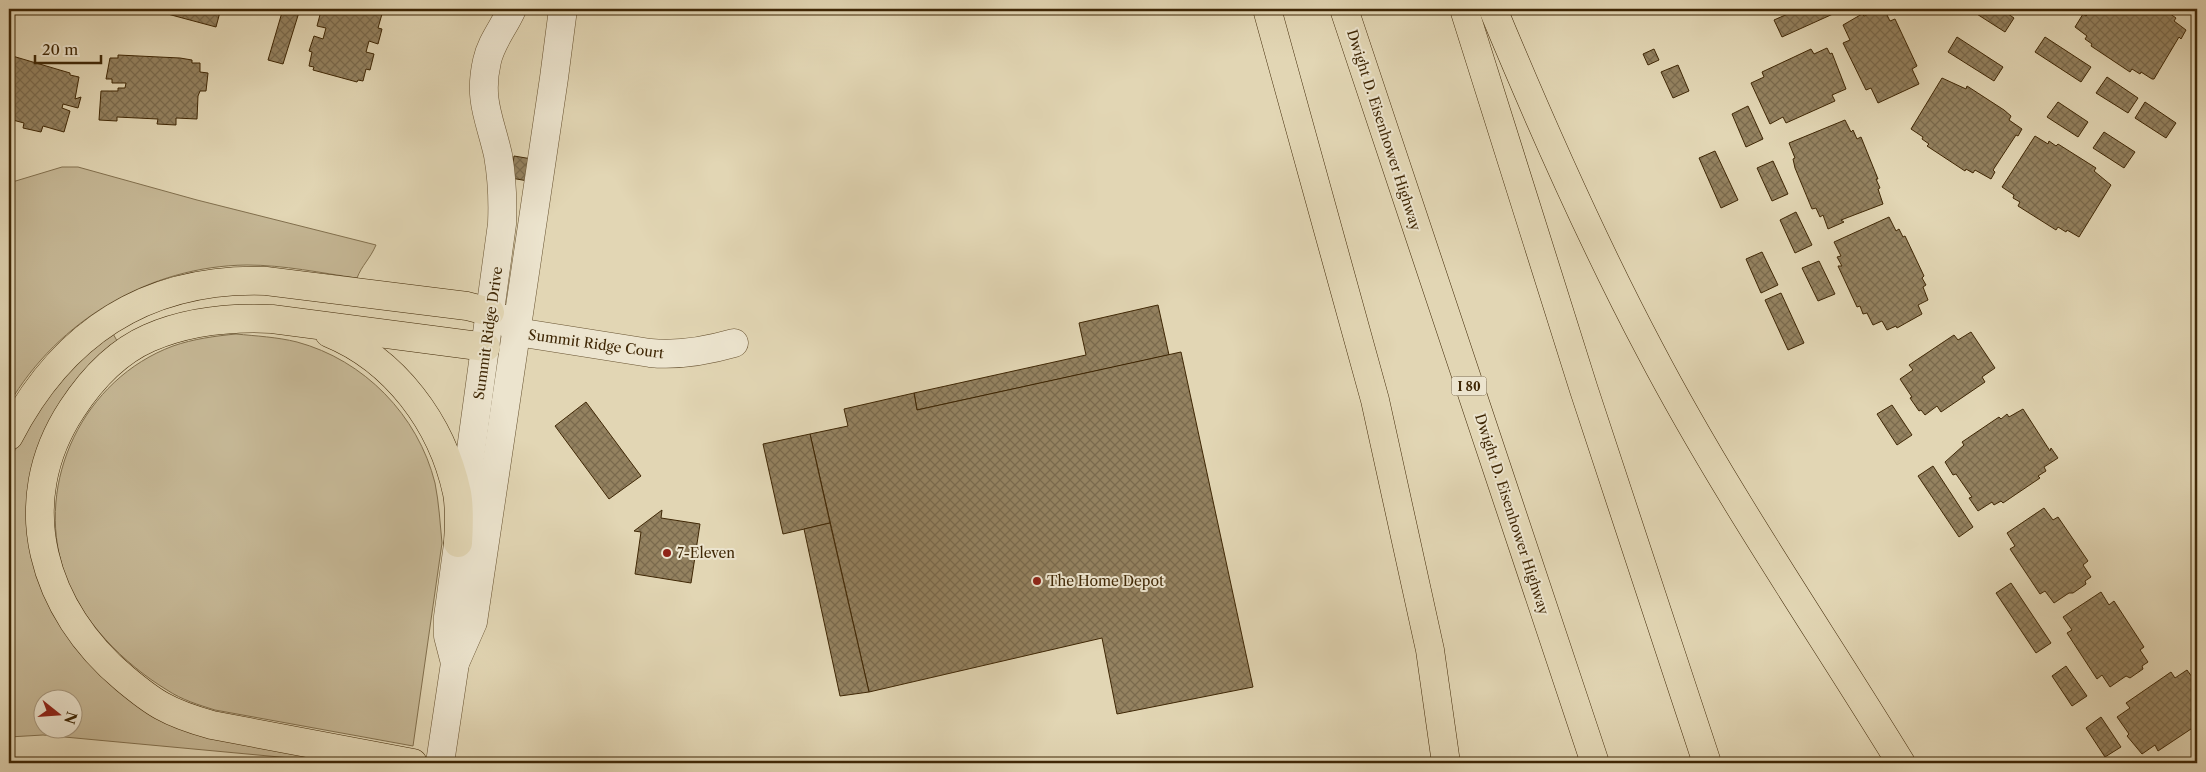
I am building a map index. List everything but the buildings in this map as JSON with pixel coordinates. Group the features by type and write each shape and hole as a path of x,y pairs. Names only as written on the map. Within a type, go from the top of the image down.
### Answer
{"main road":[{"path":"1267,9 1375,400 1430,650 1446,763"},
{"name":"Dwight D. Eisenhower Highway","path":"1344,9 1595,763"},
{"path":"1464,9 1584,390 1707,763"},
{"path":"1493,9 1528,95 1588,228 1650,351 1720,473 1901,763"},
{"path":"9,436 34,391 69,351 118,314 145,301 179,291 208,284 238,280 467,306 490,312"},
{"path":"413,763 212,725 186,717 162,706 111,668 86,642 68,616 56,592 47,566 40,505 44,475 52,448 64,421 88,387 105,369 130,349 149,338 174,329 238,317 272,319 486,347"},
{"path":"272,319 325,332 349,342 388,369 407,390 425,414 452,472 458,495 458,543"}],"street":[{"name":"Summit Ridge Drive","path":"455,663 448,636 448,617 500,246 503,199 497,153 485,113 484,76 493,43 512,9"},
{"name":"Summit Ridge Drive","path":"440,763 455,663 473,622 563,9"},
{"name":"Summit Ridge Court","path":"490,312 507,320 517,332 670,355 692,353 734,344"},
{"name":"Summit Ridge Court","path":"486,347 502,344 517,332"}],"shaded area":[{"path":"62,167 78,167 197,200 376,245 357,278 289,268 247,265 211,268 176,275 142,287 110,303 80,323 53,347 29,374 9,404 9,183"},
{"path":"112,332 120,346 29,511 116,683 344,763 82,739 82,690 32,690 32,736 9,737 9,465 20,437 41,397"},
{"path":"236,334 297,342 321,350 344,362 366,377 402,413 416,435 427,458 435,483 442,543 413,746 215,710 173,694 135,667 105,639 92,624 71,590 64,572 56,538 56,503 62,469 74,437 91,408 114,382 142,361 173,346 204,338"}],"place":[{"name":"7-Eleven","path":"667,553"},
{"name":"The Home Depot","path":"1037,581"}]}
